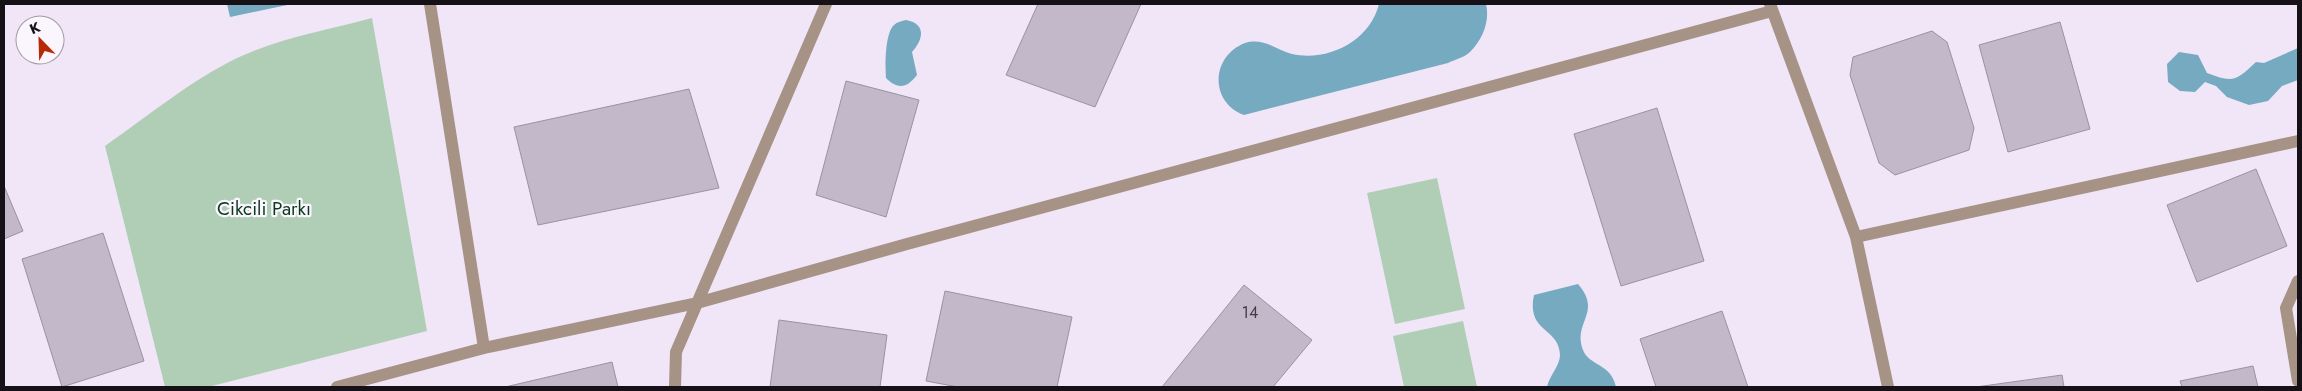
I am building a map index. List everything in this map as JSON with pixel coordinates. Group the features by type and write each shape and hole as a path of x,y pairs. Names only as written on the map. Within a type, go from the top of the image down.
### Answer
{"street":[{"path":"430,4 484,348"},
{"path":"675,387 676,352 826,4"},
{"path":"337,387 484,348 697,303 1771,8 1856,237 1888,387"},
{"path":"1856,237 2298,141"},
{"path":"2298,281 2286,308 2298,381"}],"green space":[{"name":"Cikcili Parkı","path":"372,18 427,331 208,387 165,387 105,146 186,88 237,58 270,45"},
{"path":"1437,178 1465,309 1395,324 1367,193"},
{"path":"1463,321 1477,387 1404,387 1393,336"}],"water":[{"path":"227,4 292,4 230,17"},
{"path":"1379,4 1486,4 1487,17 1482,36 1470,52 1448,63 1244,115 1233,109 1225,100 1220,90 1219,79 1221,68 1226,58 1234,49 1245,43 1258,42 1292,54 1306,56 1320,55 1333,51 1346,46 1367,29"},
{"path":"906,20 917,25 921,33 919,42 912,52 917,75 910,83 898,86 886,78 886,50 891,29 897,23"},
{"path":"2298,48 2298,80 2282,86 2268,101 2249,105 2227,97 2216,86 2205,82 2195,92 2180,91 2168,82 2167,64 2179,52 2198,55 2207,73 2229,79 2244,73 2256,62 2264,63"},
{"path":"1578,284 1585,294 1588,303 1588,310 1581,332 1583,350 1590,359 1610,373 1616,387 1547,387 1560,359 1560,355 1554,339 1538,323 1533,307 1534,295"}],"building":[{"path":"1038,4 1141,4 1095,107 1006,75"},
{"path":"2060,22 2090,129 2008,152 1979,45"},
{"path":"1932,31 1947,42 1974,128 1969,150 1895,175 1879,163 1850,75 1853,57"},
{"path":"846,81 919,100 886,217 816,195"},
{"path":"689,89 719,188 538,225 514,127"},
{"path":"1657,108 1704,261 1621,286 1574,134"},
{"path":"2256,169 2287,246 2197,282 2167,205"},
{"path":"4,186 23,231 4,239"},
{"path":"103,233 144,361 62,387 22,259"},
{"path":"1244,285 1312,340 1273,387 1162,387"},
{"path":"945,291 1072,317 1057,387 958,387 926,381"},
{"path":"1722,311 1748,387 1656,387 1640,339"},
{"path":"779,320 887,335 880,387 770,387"},
{"path":"612,362 618,387 505,387"},
{"path":"2253,366 2258,387 2182,387 2180,381"},
{"path":"2062,375 2064,387 1976,387"}]}
